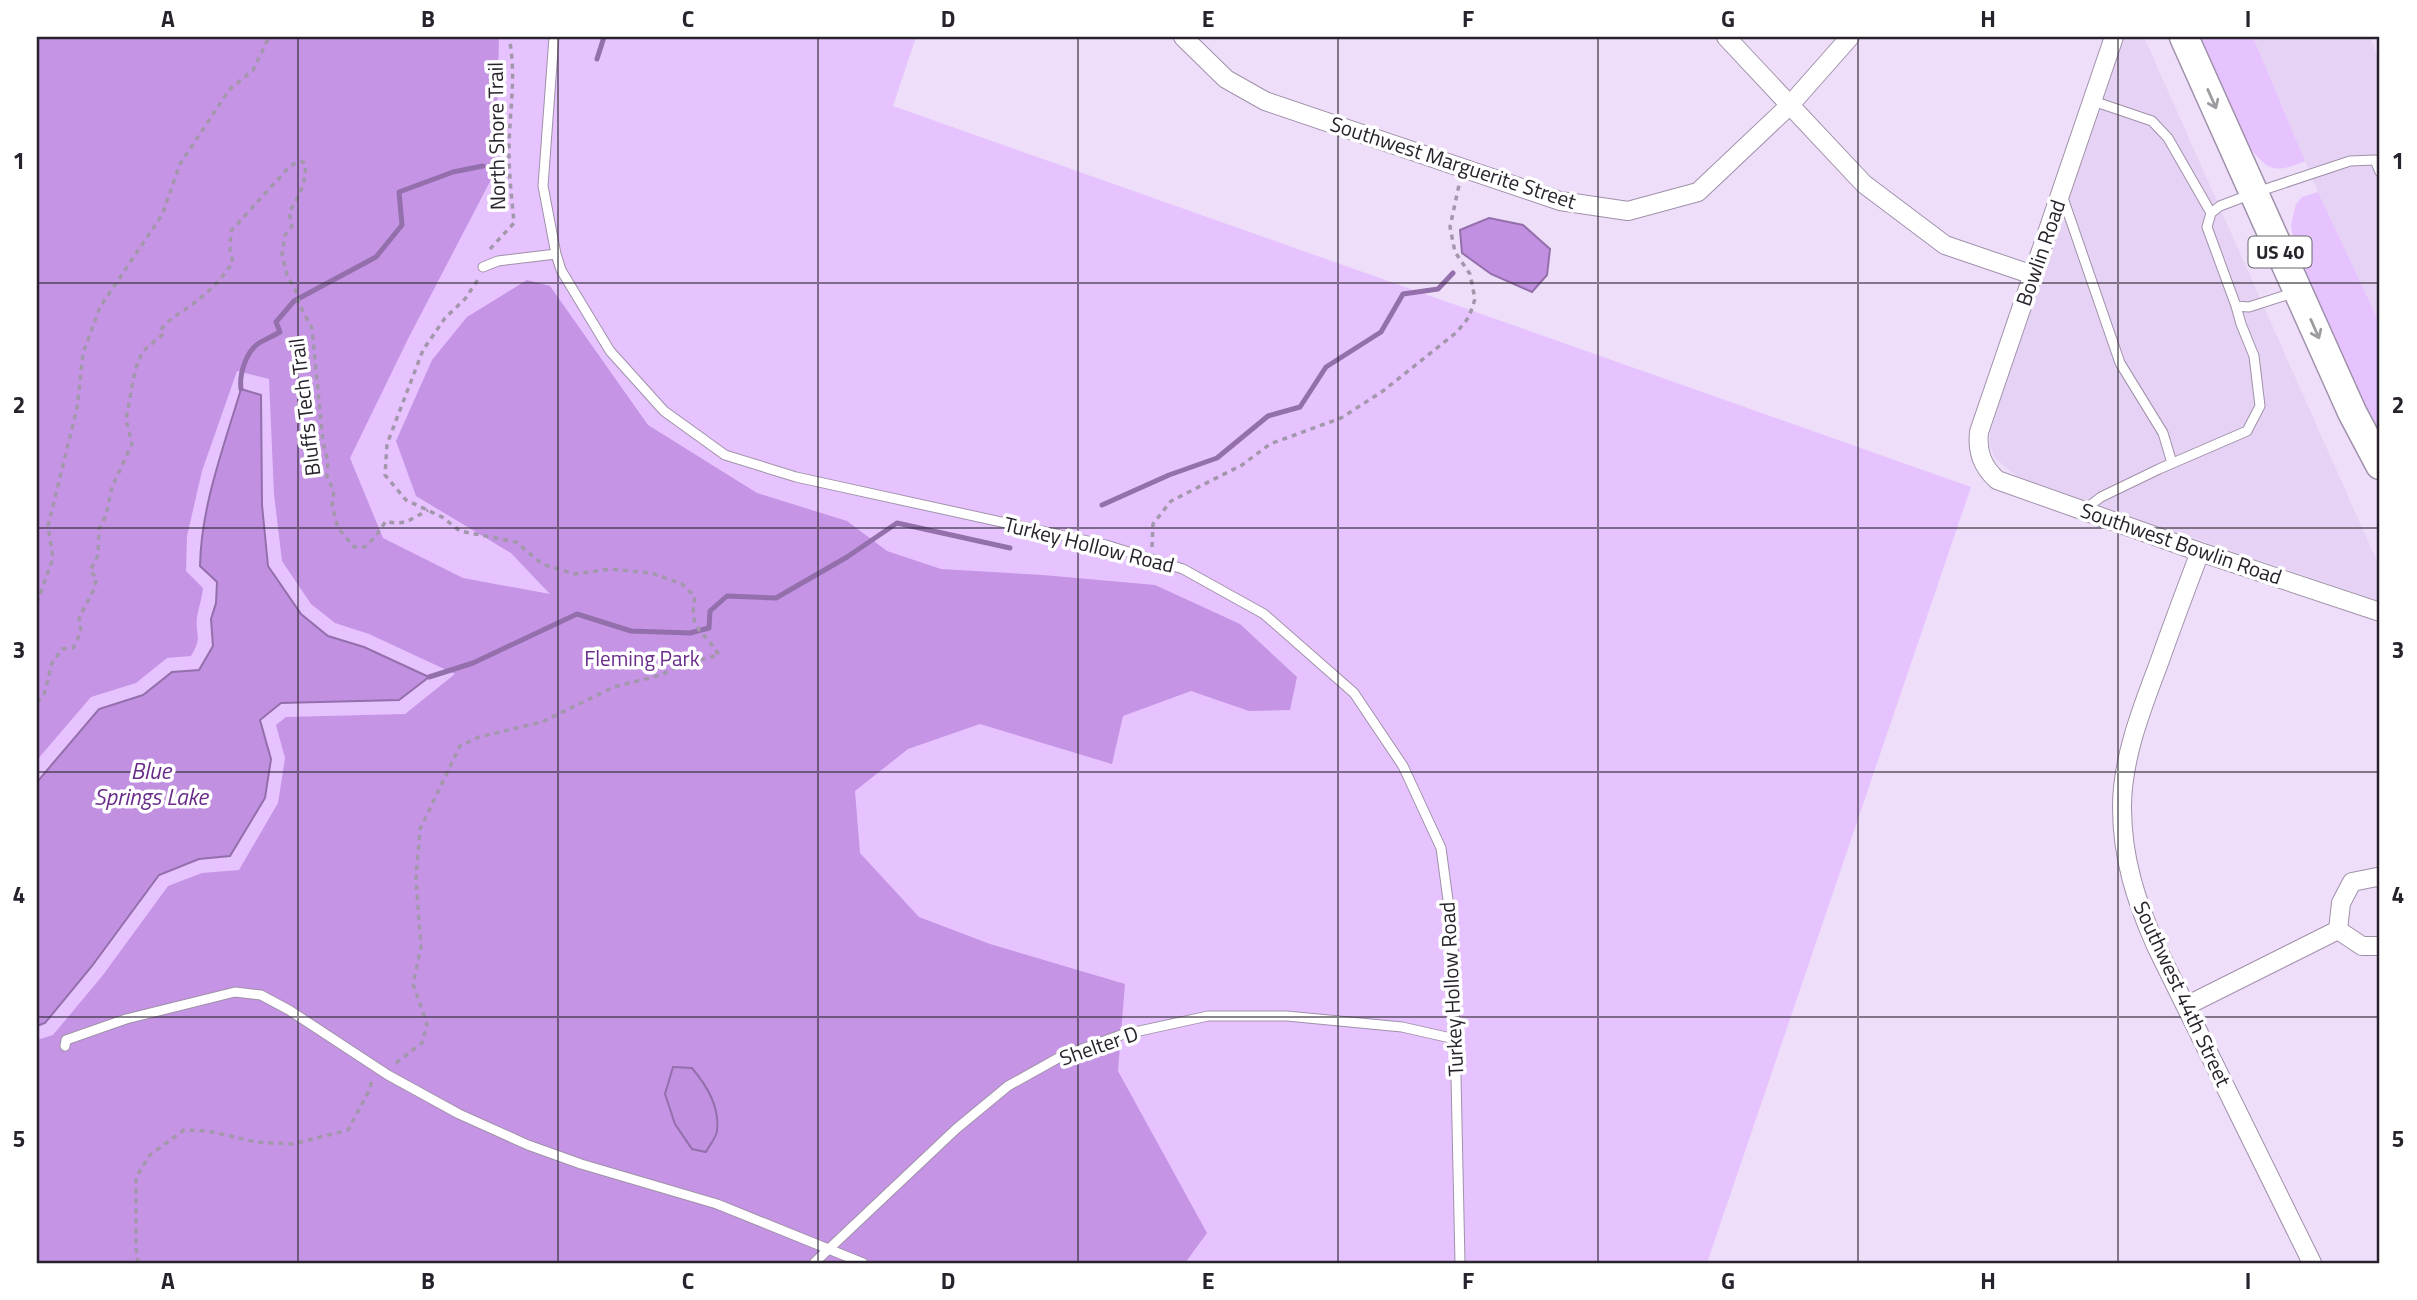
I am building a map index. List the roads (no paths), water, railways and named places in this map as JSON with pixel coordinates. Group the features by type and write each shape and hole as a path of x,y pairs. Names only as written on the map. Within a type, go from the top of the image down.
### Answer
{"main road":[{"name":"US 40","path":"2185,37 2352,412 2380,465"}],"street":[{"name":"Southwest Marguerite Street","path":"1183,37 1226,79 1265,101 1560,201 1628,211 1698,192 1790,105 1850,37"},
{"path":"1726,37 1864,184 1945,245 2033,275"},
{"name":"Bowlin Road","path":"1986,469 1978,448 1979,432 2114,37"},
{"name":"Southwest Bowlin Road","path":"1986,469 1997,480 2380,612"},
{"name":"Southwest 44th Street","path":"2200,552 2141,710 2126,772 2122,806 2130,878 2137,905 2312,1263"},
{"path":"2338,930 2341,902 2353,882 2380,878"},
{"path":"2186,1006 2338,930"},
{"path":"2338,930 2362,946 2380,946"}],"lane":[{"name":"Turkey Hollow Road","path":"554,37 542,186 556,254 561,270 610,351 664,411 725,456 796,477 1106,545 1183,569 1264,614 1354,692 1403,766 1441,848 1453,937 1461,1263"},
{"path":"2093,100 2152,121 2168,138 2211,213"},
{"path":"2083,511 2101,497 2247,431 2260,406 2254,356 2207,227 2211,213 2220,206 2254,192 2350,161 2375,160 2380,172"},
{"path":"2061,193 2120,363 2163,433 2172,463"},
{"path":"483,267 498,261 556,254"},
{"path":"2236,306 2249,307 2298,291"},
{"path":"65,1046 66,1041 126,1019 235,992 261,995 438,1104 581,1164 717,1204 863,1263"},
{"name":"Shelter D","path":"814,1263 956,1129 1008,1086 1060,1056 1121,1035 1208,1016 1287,1016 1402,1027 1455,1039"}],"water":[{"path":"1489,218 1523,225 1550,249 1547,275 1532,292 1491,274 1462,253 1460,230"},
{"name":"Blue Springs Lake","path":"241,389 261,395 262,505 268,566 301,614 328,636 364,647 429,677 399,700 281,703 260,720 271,759 265,798 230,856 199,859 159,875 92,966 45,1023 37,1026 37,782 99,709 143,695 172,672 199,670 213,646 211,619 216,603 217,582 200,566 201,544 209,499"},
{"path":"673,1067 692,1068 703,1082 714,1105 717,1131 706,1152 692,1149 675,1124 665,1094"}],"waterway":[{"path":"597,59 604,37"},
{"path":"241,389 242,370 250,352 259,343 280,332 276,322 294,301 376,257 402,225 399,192 453,172 483,166"},
{"path":"1102,505 1169,475 1217,458 1268,416 1300,407 1326,367 1381,332 1403,294 1438,289 1453,273"},
{"path":"429,677 473,663 577,614 631,631 690,633 709,628 710,611 727,596 776,598 847,557 897,523 1010,548"}],"park label":[{"name":"Fleming Park","path":"642,659"}]}
